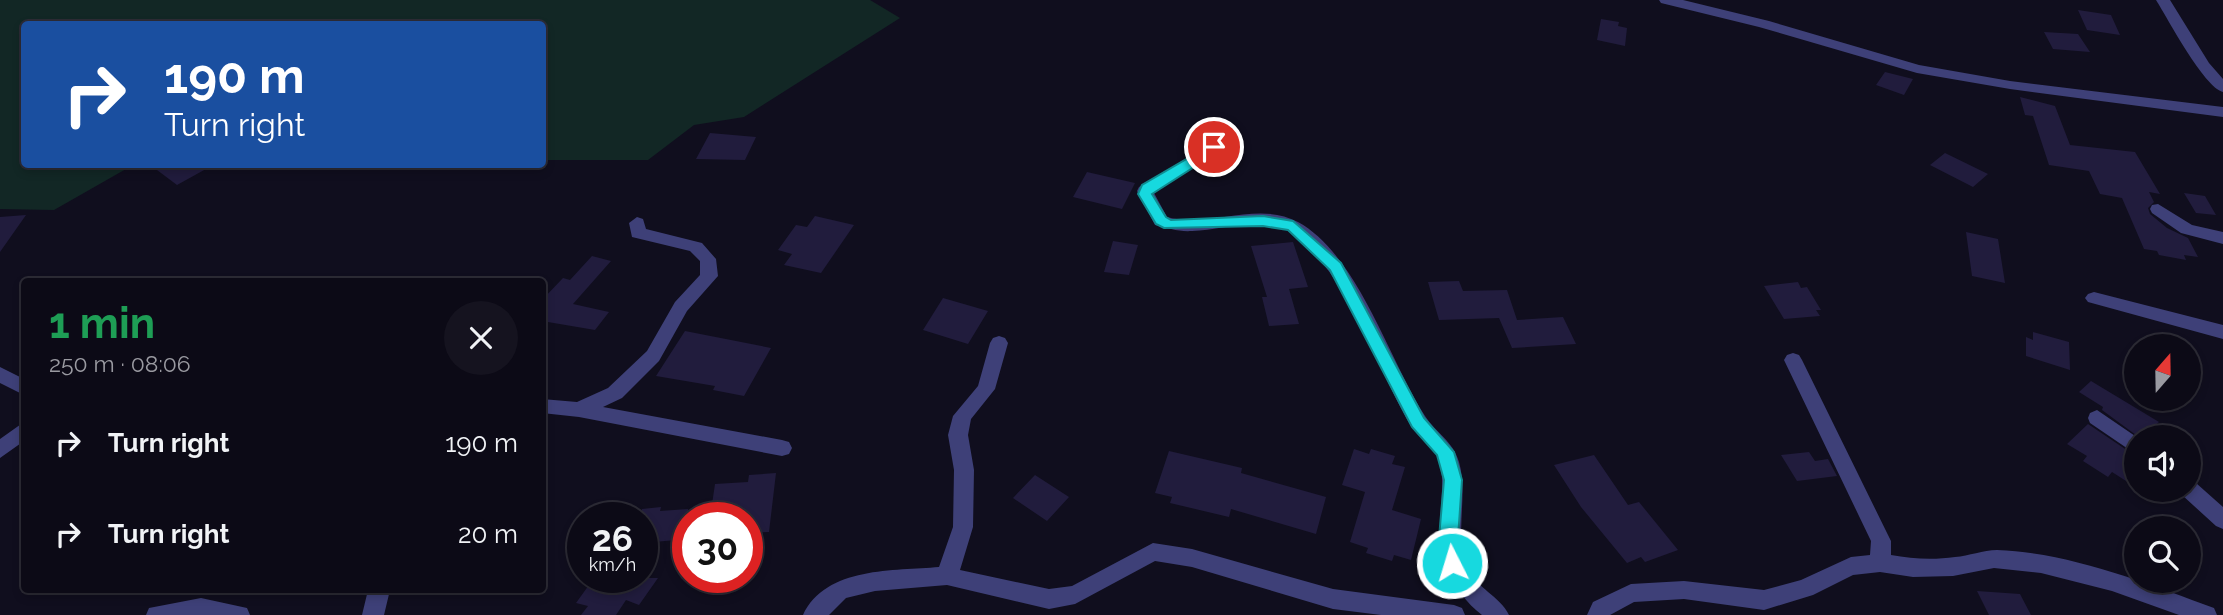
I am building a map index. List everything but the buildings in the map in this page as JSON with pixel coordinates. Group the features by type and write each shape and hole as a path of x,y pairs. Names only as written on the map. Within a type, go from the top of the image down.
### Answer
{"street":[{"path":"1666,0 1763,24 1917,69 2010,85 2223,112"},
{"path":"2163,0 2203,65 2223,88"},
{"path":"1214,147 1145,191 1161,221 1184,226 1213,222 1286,223 1308,237 1336,267 1418,423 1445,452 1453,480 1448,538 1452,563 1478,601 1498,615"},
{"path":"2158,209 2187,229 2223,239"},
{"path":"579,410 615,393 653,356 681,307 709,276 708,259 696,247 638,233 637,223"},
{"path":"2094,298 2223,332"},
{"path":"947,576 963,527 964,470 958,435 962,416 986,389 999,343"},
{"path":"1793,360 1881,541 1880,563"},
{"path":"0,374 21,386"},
{"path":"546,406 579,410 782,448"},
{"path":"2096,418 2124,438"},
{"path":"0,450 21,432"},
{"path":"2201,500 2223,520"},
{"path":"814,615 840,590 874,582 947,576 1049,599 1062,599 1075,595 1153,552 1168,553 1333,599 1454,615"},
{"path":"1598,615 1601,608 1631,593 1684,590 1764,600 1805,588 1851,566 1880,563 1913,568 1953,566 1994,559 2041,564 2112,582 2206,615"},
{"path":"373,615 378,593"},
{"path":"157,615 201,608 239,615"}],"green space":[{"path":"0,0 870,0 900,18 744,117 694,125 648,160 546,160 546,21 21,21 21,168 128,168 54,210 0,209"}],"route":[{"path":"1214,147 1147,189 1145,194 1161,221 1170,225 1263,221 1286,223 1308,237 1336,267 1418,423 1445,452 1453,480 1448,538 1452,563"}]}
